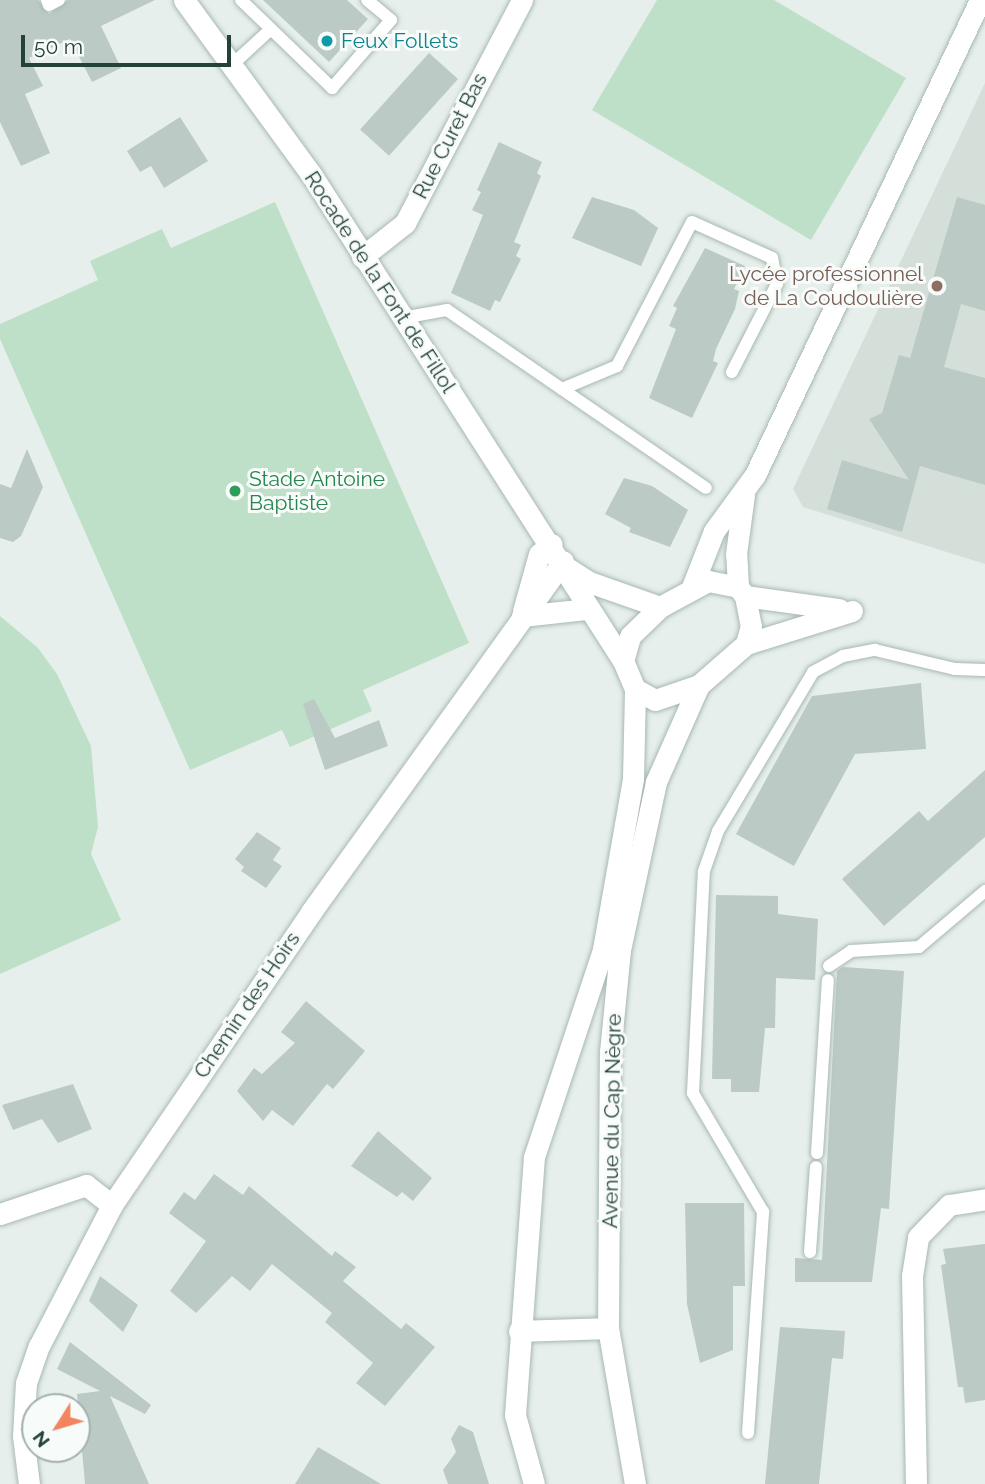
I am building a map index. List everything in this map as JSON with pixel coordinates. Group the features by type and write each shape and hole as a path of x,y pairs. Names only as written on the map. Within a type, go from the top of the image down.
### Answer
{"street":[{"name":"Rocade de la Font de Fillol","path":"184,0 234,63 561,558 586,609 623,661"},
{"name":"Rue Curet Bas","path":"362,257 405,223 522,0"},
{"path":"692,587 714,531 744,494 980,0"},
{"path":"744,494 736,554 741,591 751,626 746,644"},
{"name":"Rocade de la Font de Fillol","path":"561,558 613,592 660,607"},
{"name":"Chemin des Hoirs","path":"29,1484 23,1436 26,1382 39,1346 112,1205 304,922 523,616 561,558"},
{"path":"708,581 741,591 852,611 746,644 699,685 668,700 655,700 635,689 623,661 630,636 660,607 692,587 708,581"},
{"path":"523,616 586,609"},
{"name":"Avenue du Cap Nègre","path":"635,1484 608,1328 610,1052 620,950 656,782 699,685"},
{"name":"Avenue du Cap Nègre","path":"534,1484 515,1415 519,1331 534,1157 603,949 617,882 638,727 635,689"},
{"path":"0,1214 86,1185 112,1205"},
{"path":"916,1484 912,1276 918,1237 949,1205 985,1199"},
{"path":"519,1331 608,1328"}],"lane":[{"path":"47,0 49,5 60,0"},
{"path":"241,0 332,88 391,20 366,0"},
{"path":"234,63 271,29"},
{"path":"562,389 617,366 692,222 772,258 777,284 732,372"},
{"path":"402,317 447,310 706,488"},
{"path":"748,1433 763,1212 693,1093 704,871 718,831 813,672 843,656 875,650 955,669 985,670"},
{"path":"829,966 851,951 919,947 985,891"},
{"path":"810,1252 828,980"}],"shaded area":[{"name":"Lycée professionnel de La Coudoulière","path":"985,83 985,564 803,507 793,489"}],"green space":[{"path":"657,0 774,0 906,78 811,240 592,110"},
{"name":"Stade Antoine Baptiste","path":"275,202 469,643 363,690 372,711 290,747 282,730 190,770 0,339 0,324 98,280 90,261 162,229 171,248"},
{"path":"0,616 38,648 57,674 91,746 98,827 91,854 121,920 0,974"}],"building":[{"path":"0,0 38,0 49,14 68,0 155,0 101,26 121,68 92,82 70,39 29,58 43,86 25,94 50,153 21,166 0,122"},
{"name":"Feux Follets","path":"263,0 347,0 368,19 329,62"},
{"path":"429,53 458,79 389,156 360,130"},
{"path":"180,117 208,161 164,188 151,166 140,172 127,151"},
{"path":"499,142 542,162 537,173 541,176 514,242 521,245 516,256 521,259 500,302 495,300 490,311 451,293 483,215 472,210 481,192 477,190"},
{"path":"592,197 634,210 658,228 641,266 572,238"},
{"path":"957,197 985,205 985,311 961,304 944,367 985,378 985,485 920,466 902,532 827,509 842,460 909,480 869,419 882,413 899,355 910,358"},
{"path":"705,248 745,266 734,289 739,291 735,309 716,349 713,361 718,363 692,418 649,398 676,329 669,326 677,308 673,306"},
{"path":"27,449 43,487 21,536 13,542 0,538 0,484 11,488"},
{"path":"624,478 652,486 688,510 670,547 629,532 631,528 605,514"},
{"path":"921,683 926,749 855,754 794,866 736,834 812,696"},
{"path":"314,699 335,738 379,720 388,746 325,770 303,704"},
{"path":"985,770 985,837 884,926 842,879 919,811 928,821"},
{"path":"257,832 281,848 273,860 282,866 266,888 241,871 244,867 235,859"},
{"path":"716,895 778,896 778,914 818,919 815,980 776,978 775,1028 765,1028 759,1092 731,1092 731,1079 712,1079"},
{"path":"843,967 904,971 889,1209 881,1208 872,1282 795,1282 795,1258 822,1260 837,971"},
{"path":"306,1001 365,1051 333,1089 327,1084 293,1126 272,1110 263,1121 237,1091 254,1068 262,1074 295,1043 281,1032"},
{"path":"73,1084 92,1129 58,1143 42,1119 13,1130 2,1105"},
{"path":"378,1131 432,1178 413,1201 402,1192 397,1197 351,1166"},
{"path":"214,1174 243,1195 249,1186 332,1256 335,1251 356,1267 343,1281 401,1329 406,1323 435,1347 385,1406 356,1383 373,1363 325,1322 332,1313 272,1264 250,1291 232,1276 196,1313 170,1291 206,1241 169,1213 184,1192 195,1200"},
{"path":"685,1203 744,1203 745,1286 733,1286 733,1350 700,1363 687,1304"},
{"path":"985,1244 985,1400 965,1403 963,1387 958,1387 941,1265 946,1264 943,1249"},
{"path":"100,1276 138,1305 123,1332 89,1301"},
{"path":"780,1327 845,1331 843,1359 832,1358 819,1484 765,1484"},
{"path":"70,1342 151,1405 145,1414 110,1396 149,1484 85,1484 83,1463 91,1463 91,1393 85,1393 100,1391 57,1369"},
{"path":"459,1425 473,1432 489,1484 448,1484 443,1470 456,1452 451,1439"},
{"path":"318,1447 381,1484 295,1484"}],"place":[{"name":"Feux Follets","path":"327,41"},
{"name":"Lycée professionnel de La Coudoulière","path":"937,286"},
{"name":"Stade Antoine Baptiste","path":"235,491"}]}
